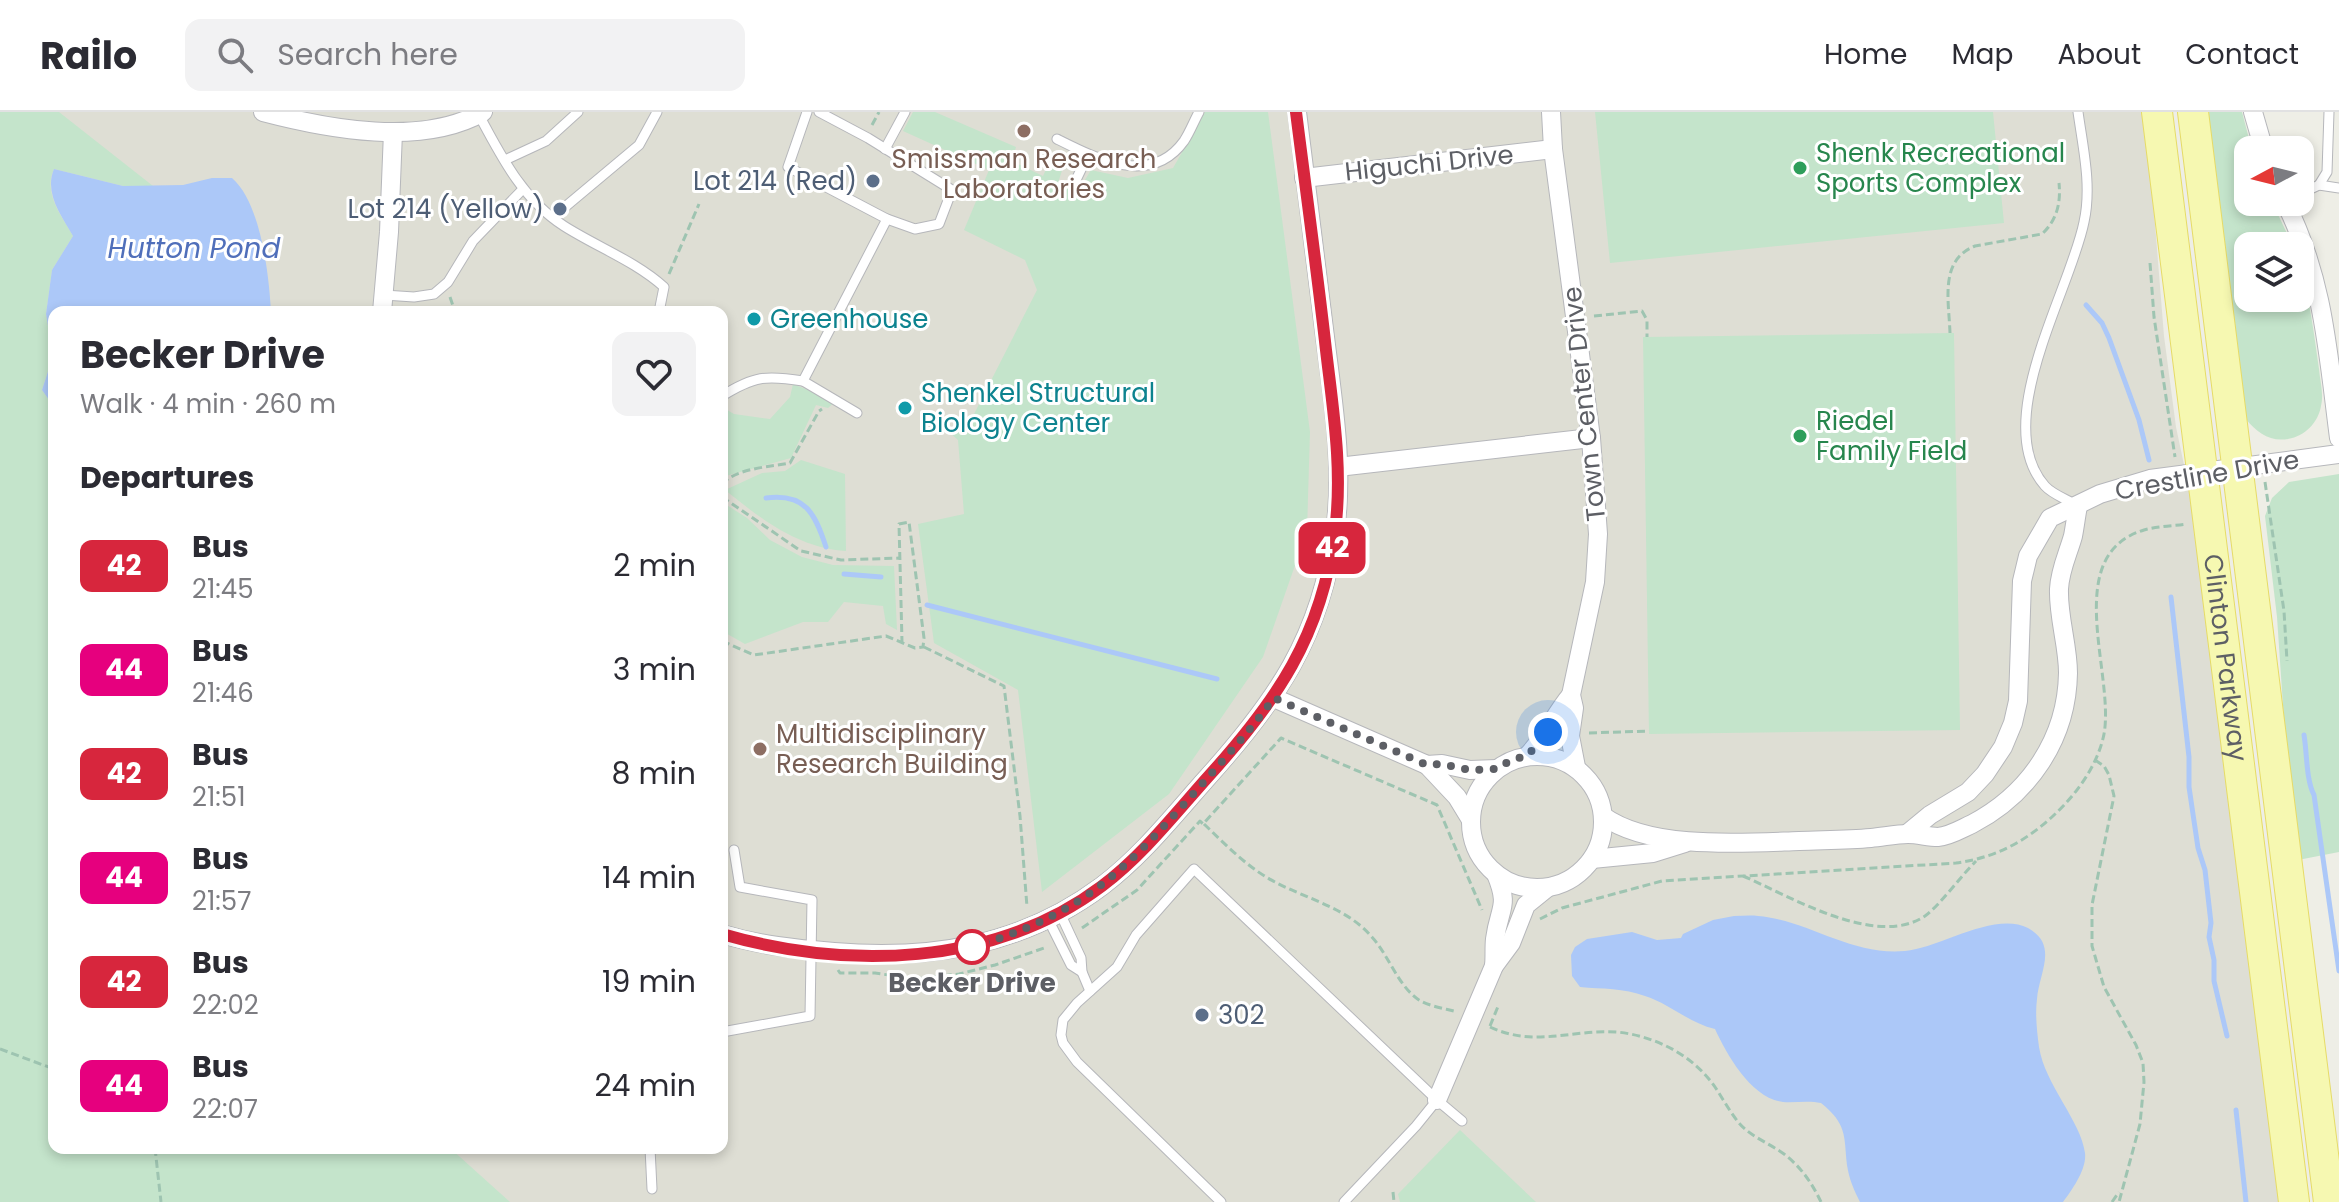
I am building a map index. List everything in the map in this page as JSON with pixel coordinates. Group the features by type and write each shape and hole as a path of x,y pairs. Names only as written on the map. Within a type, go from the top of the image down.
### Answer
{"main road":[{"name":"Clinton Parkway","path":"2157,112 2294,1202"},
{"name":"Clinton Parkway","path":"2193,112 2329,1202"}],"street":[{"path":"263,112 393,132 432,129 481,113"},
{"path":"728,936 811,951 892,955 961,950 1004,938 1102,886 1126,866 1240,741 1274,698 1295,663 1319,600 1335,533 1338,467 1336,427 1297,112"},
{"name":"Town Center Drive","path":"1551,112 1553,149 1591,438 1598,534 1595,582 1571,695 1574,708 1570,736 1576,767"},
{"path":"2253,112 2260,136"},
{"path":"383,303 393,132"},
{"name":"Higuchi Drive","path":"1304,178 1553,149"},
{"path":"2291,216 2310,260 2318,289 2339,438"},
{"path":"1338,467 1591,438"},
{"name":"Crestline Drive","path":"1907,834 1930,815 1968,792 2003,747 2018,701 2022,581 2028,556 2050,518 2127,485 2201,471 2339,454"},
{"path":"1603,816 1634,832 1687,842 1747,843 1907,834 1939,837 1986,816 2012,798 2030,779 2057,732 2065,704 2068,673 2059,592 2061,567 2072,538 2078,506"},
{"name":"Town Center Drive","path":"1527,756 1548,732 1560,707 1571,695"},
{"path":"1274,698 1427,765 1457,797 1471,820 1477,850 1496,874 1504,897 1505,906 1495,939 1494,966"},
{"path":"1437,1100 1494,966 1511,943 1526,905 1547,888 1573,878 1592,859 1599,846 1603,816 1594,789 1576,767 1544,755 1511,760 1497,769 1478,791 1471,820"},
{"path":"1427,765 1442,764 1470,770 1497,769"},
{"path":"1592,859 1653,853 1687,842"},
{"path":"1496,874 1520,886 1547,888"}],"lane":[{"path":"505,160 546,141 578,112"},
{"path":"553,217 639,145 657,112"},
{"path":"807,112 788,167 887,219 915,229 939,224 952,190 819,112"},
{"path":"885,149 905,112"},
{"path":"1057,139 1117,165 1143,167 1169,157 1185,140 1199,112"},
{"path":"2078,112 2088,196 2084,225 2040,350 2030,388 2027,423 2028,450 2034,470 2046,487 2078,506"},
{"path":"2314,187 2327,172 2329,112"},
{"path":"481,113 522,190 561,224 646,271 664,287 660,306"},
{"path":"2328,140 2339,141"},
{"path":"1075,182 1088,155"},
{"path":"2319,185 2339,188"},
{"path":"383,303 434,294 448,282 473,241 522,190"},
{"path":"803,381 887,219"},
{"path":"728,392 749,380 778,377 803,381 857,413"},
{"path":"728,1031 810,1016 812,900 740,887 734,850"},
{"path":"1221,1202 1067,1051 1061,1035 1063,1020 1117,967 1136,935 1194,869 1462,1121"},
{"path":"1046,916 1071,965 1082,972 1090,991"},
{"path":"1344,1202 1437,1100"},
{"path":"650,1154 652,1189"}],"path":[{"path":"872,125 879,112"},
{"path":"1950,333 1948,278 1954,261 1975,246 2042,234 2055,218 2059,183"},
{"path":"664,287 699,204"},
{"path":"450,297 453,306"},
{"path":"1576,319 1636,310 1645,315 1647,337"},
{"path":"728,478 790,463 819,411 824,409 831,412 839,404"},
{"path":"728,501 801,551 841,560 900,558"},
{"path":"902,642 899,524 909,522 923,647"},
{"path":"1538,920 1562,908 1642,885 1686,877 1930,865 1977,860 2009,847 2043,825 2073,795 2095,760 2103,737 2106,701 2095,606 2098,576 2113,551 2135,533 2191,524"},
{"path":"728,644 754,655 886,636 915,648 923,647 1004,686 1020,816 1026,901 1046,916"},
{"path":"1578,733 1649,731"},
{"path":"1281,738 1437,805 1484,913"},
{"path":"2095,760 2104,766 2109,775 2114,796 2092,905 2092,946 2104,987 2143,1063 2140,1124 2119,1202"},
{"path":"1203,824 1261,874 1356,922 1371,935 1409,991 1419,1000 1462,1014"},
{"path":"1740,875 1832,915 1891,926 1905,925 1928,914 1977,860"},
{"path":"1485,1024 1519,1036 1541,1038 1602,1032 1637,1035 1673,1049 1698,1067 1739,1123 1799,1167 1812,1183 1821,1202"},
{"path":"0,1049 48,1067"},
{"path":"156,1154 161,1202"},
{"path":"2112,1202 2121,1189"},
{"path":"1393,1192 1394,1202"}],"shaded area":[{"path":"0,112 2146,112 2164,336 2176,427 2198,531 2282,1202 0,1202"}],"green space":[{"path":"0,112 59,112 153,186 123,186 54,169 51,178 55,204 73,236 52,270 46,314 48,371 42,390 48,398 48,1154 457,1154 510,1202 0,1202"},
{"path":"913,112 935,112 1016,147 1012,161 1043,176 1052,156 1065,161 1058,183 1077,193 1091,170 1128,178 1173,168 1205,112 1268,112 1310,432 1307,531 1263,657 1169,794 1042,892 1018,690 934,643 918,524 964,514 958,440 948,431 962,418 974,414 1037,290 1025,260 964,230 989,170 903,131"},
{"name":"Shenk Recreational Sports Complex","path":"1595,112 1993,112 2004,223 1610,263"},
{"path":"2205,112 2242,112 2248,136 2234,136 2234,216 2279,216 2286,232 2234,232 2234,312 2310,312 2322,388 2319,412 2314,423 2294,437 2281,440 2270,438 2246,419"},
{"path":"1954,333 1960,730 1649,734 1643,337"},
{"path":"793,384 836,401 828,408 816,405 791,458 728,475 728,410 770,419 790,397"},
{"path":"801,460 845,474 846,551 828,549 796,538 766,521 728,492 728,489 762,473 785,471"},
{"path":"2339,474 2339,852 2298,860 2265,516 2272,498 2289,482"},
{"path":"728,506 747,518 770,540 802,557 833,565 894,566 897,630 886,624 883,606 844,602 828,622 803,622 745,644 728,634"},
{"path":"1460,1130 1536,1202 1400,1202 1398,1194"}],"water":[{"name":"Hutton Pond","path":"54,169 123,186 183,185 212,178 232,178 242,189 257,222 270,306 48,306 48,326 46,314 52,270 73,236 52,195"},
{"name":"Hutton Pond","path":"48,371 48,398 42,390"},
{"path":"1734,916 1776,919 1848,943 1885,951 1919,948 1999,924 2028,928 2037,935 2045,951 2036,1005 2039,1047 2048,1075 2077,1128 2085,1153 2081,1172 2063,1202 1860,1202 1849,1175 1843,1131 1836,1117 1821,1103 1771,1099 1742,1074 1715,1029 1637,993 1580,987 1572,976 1571,955 1575,947 1587,939 1632,932 1657,940 1681,938 1683,934 1713,920"}],"waterway":[{"path":"2086,305 2102,323 2109,338 2139,420 2149,460"},
{"path":"766,498 779,497 799,502 812,515 826,547"},
{"path":"844,574 881,577"},
{"path":"2171,597 2189,757 2189,787 2198,848 2205,870 2214,981 2227,1036"},
{"path":"927,605 1217,679"},
{"path":"2304,735 2339,971"},
{"path":"2236,1110 2246,1202"}],"bus line":[{"name":"42","path":"728,936 811,951 922,955 961,950 1016,934 1081,901 1126,866 1257,722 1274,698 1295,663 1319,600 1335,533 1339,490 1336,427 1296,112"}],"place":[{"name":"Smissman Research Laboratories","path":"1024,131"},
{"name":"Shenk Recreational Sports Complex","path":"1800,168"},
{"name":"Lot 214 (Red)","path":"873,181"},
{"name":"Lot 214 (Yellow)","path":"560,209"},
{"name":"Greenhouse","path":"754,319"},
{"name":"Shenkel Structural Biology Center","path":"905,408"},
{"name":"Riedel Family Field","path":"1800,436"},
{"name":"Multidisciplinary Research Building","path":"760,749"},
{"name":"Becker Drive","path":"972,947"},
{"name":"302","path":"1202,1015"}],"route":[{"path":"972,947 1016,934 1048,919 1102,886 1158,833 1257,722 1274,698 1427,765 1442,764 1457,769 1497,769 1511,760 1527,756 1548,732"}]}
